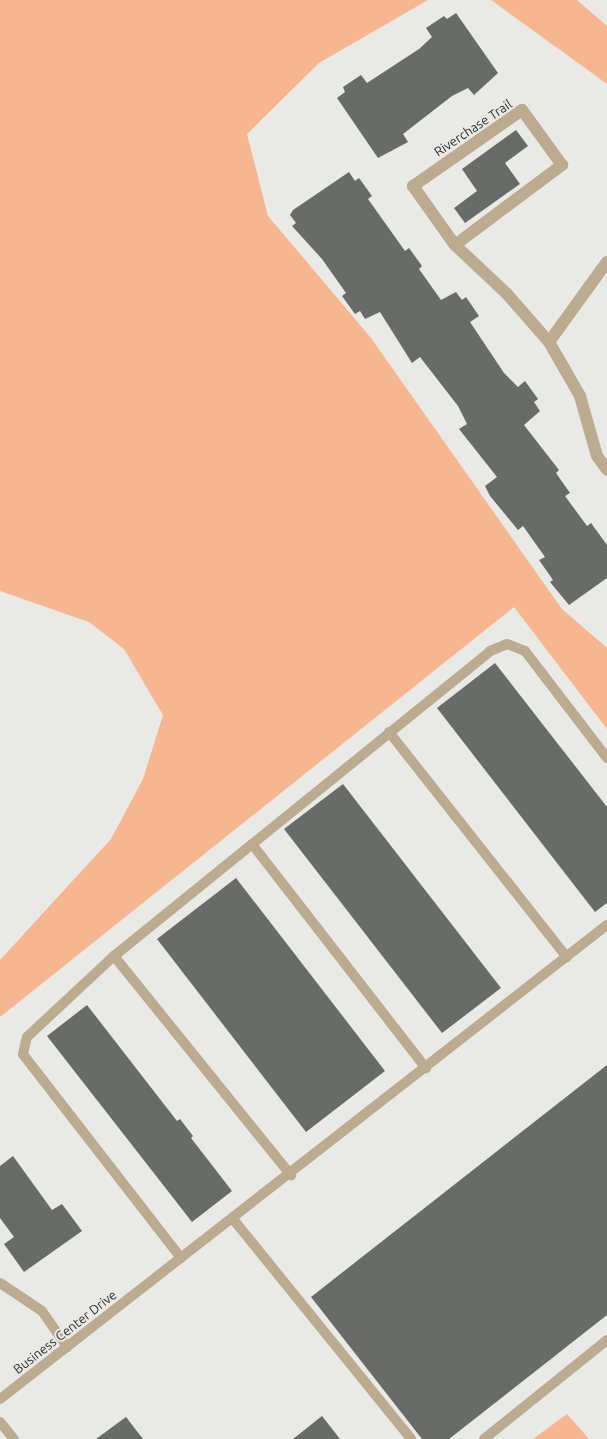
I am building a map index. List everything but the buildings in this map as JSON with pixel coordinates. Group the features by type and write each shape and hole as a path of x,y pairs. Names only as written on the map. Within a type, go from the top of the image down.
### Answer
{"street":[{"name":"Riverchase Trail","path":"455,245 562,165 522,110 413,186 455,245 507,294 549,342 580,396 597,456 607,470"},
{"path":"549,342 607,262"}],"lane":[{"path":"181,1258 23,1054 27,1037 114,956 490,651 508,644 525,650 607,758"},
{"path":"389,732 566,957"},
{"path":"252,844 426,1068"},
{"name":"Business Center Drive","path":"0,1399 181,1258 291,1175 607,925"},
{"path":"114,956 291,1175"},
{"path":"233,1219 411,1439"},
{"path":"0,1283 42,1311 67,1347"},
{"path":"484,1439 607,1340"},
{"path":"0,1422 14,1439"}],"shaded area":[{"path":"0,0 428,0 319,63 247,134 268,216 371,338 562,609 607,648 607,729 514,607 0,1017 0,960 111,839 143,779 163,715 124,649 89,622 0,591"},
{"path":"491,0 577,0 607,26 607,84"},
{"path":"567,1414 589,1439 533,1439"}]}
